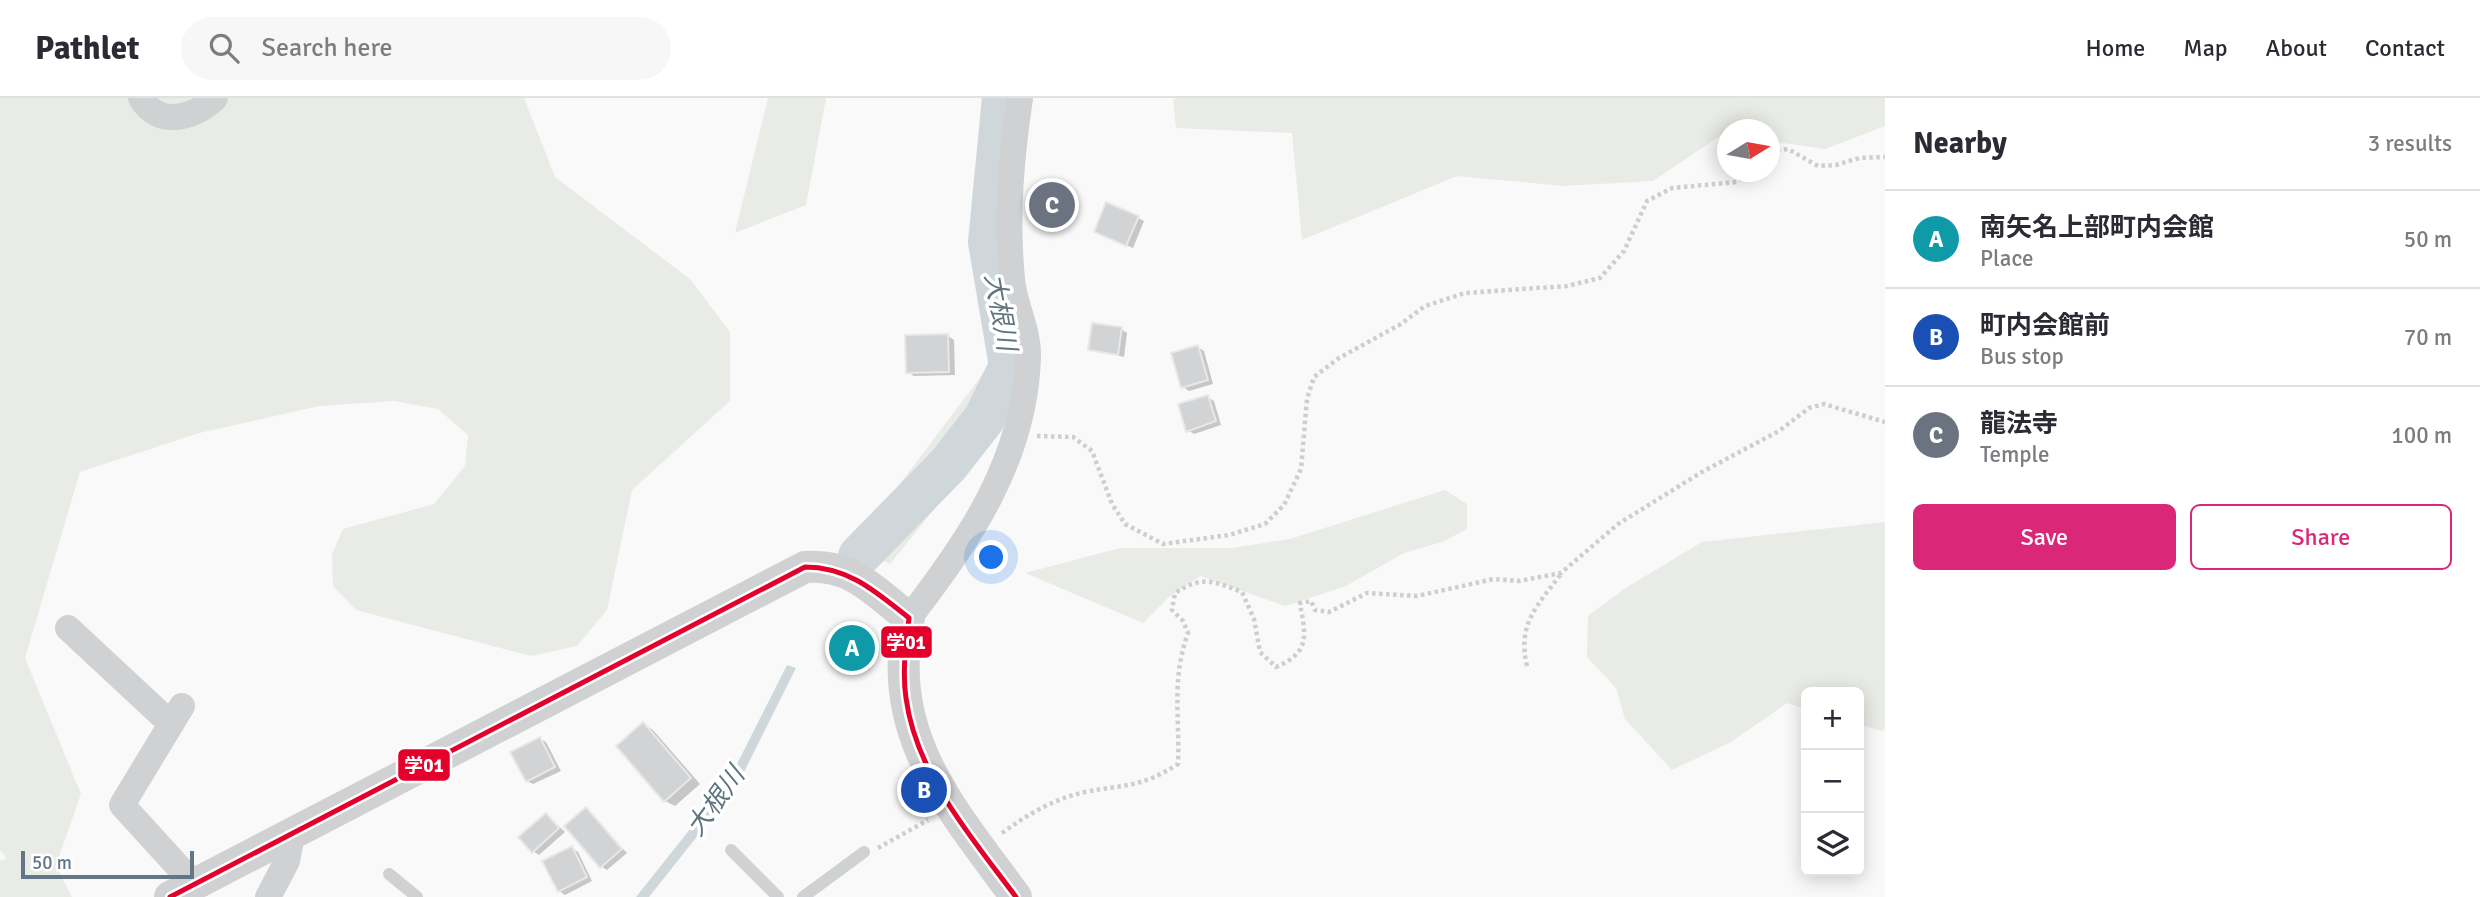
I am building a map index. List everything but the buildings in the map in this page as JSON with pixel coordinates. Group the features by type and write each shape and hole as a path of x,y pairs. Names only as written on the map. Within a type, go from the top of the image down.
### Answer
{"street":[{"path":"141,98 159,114 172,117 200,112 215,98"},
{"path":"1016,897 938,790 919,751 903,678 904,642 909,618 952,564 985,512 1016,435 1029,355 1012,282 1008,226 1010,172 1020,98"},
{"path":"68,628 176,715 122,805 183,891 805,567 828,565 846,570 909,618"},
{"path":"268,897 287,861 292,835"}],"lane":[{"path":"730,850 778,897"},
{"path":"803,897 868,852"},
{"path":"389,874 417,897"}],"path":[{"path":"1780,150 1788,149 1818,166 1836,166 1859,158 1885,157"},
{"path":"1016,435 1073,437 1092,451 1112,504 1125,524 1163,544 1229,535 1265,524 1284,505 1301,469 1307,399 1314,377 1339,358 1401,324 1424,306 1465,293 1567,286 1600,278 1624,251 1647,201 1672,188 1738,182"},
{"path":"1527,666 1522,644 1529,616 1562,573 1618,524 1702,471 1769,437 1809,408 1824,404 1885,422"},
{"path":"981,848 1035,809 1082,793 1152,781 1178,764 1179,732 1175,687 1179,659 1188,633 1183,621 1172,610 1175,593 1194,581 1212,581 1242,592 1254,619 1260,652 1276,667 1292,661 1303,643 1306,626 1300,603 1311,601 1315,610 1329,612 1367,593 1417,596 1494,579 1519,581 1562,573"},
{"path":"868,852 939,814"}],"shaded area":[{"path":"0,98 524,98 555,177 690,279 730,332 730,401 632,490 607,610 577,646 531,656 356,610 333,586 332,554 343,529 434,504 465,466 468,435 438,409 394,401 319,406 199,433 80,472 25,658 81,794 56,865 72,897 0,897 0,861 7,859 0,850"},
{"path":"768,98 826,98 806,205 735,233"},
{"path":"1176,98 1885,98 1885,126 1825,149 1780,142 1780,119 1717,119 1717,138 1653,181 1563,186 1457,176 1302,240 1292,133 1176,128 1173,101"},
{"path":"1023,321 1024,386 969,466 890,564 853,546"},
{"path":"1445,490 1467,504 1467,529 1442,542 1404,553 1346,586 1285,606 1200,576 1169,597 1143,623 1025,573 1120,548 1232,548 1290,539"},
{"path":"1885,522 1885,729 1881,731 1864,726 1864,687 1801,687 1801,707 1787,703 1731,742 1672,770 1625,719 1616,688 1587,657 1588,616 1624,589 1702,542"}],"water":[{"path":"787,665 796,668 744,772 722,805 649,897 636,897 714,799 736,766"}],"waterway":[{"name":"大根川","path":"859,556 948,465 984,419 1010,366 989,242 1003,98"}],"transit line":[{"name":"学01","path":"170,897 805,567 821,568 849,576 873,590 909,618 905,688 912,726 921,753 948,804 1016,897"}],"place":[{"name":"龍法寺","path":"1052,205"},
{"name":"南矢名上部町内会館","path":"852,648"},
{"name":"町内会館前","path":"924,790"}]}
